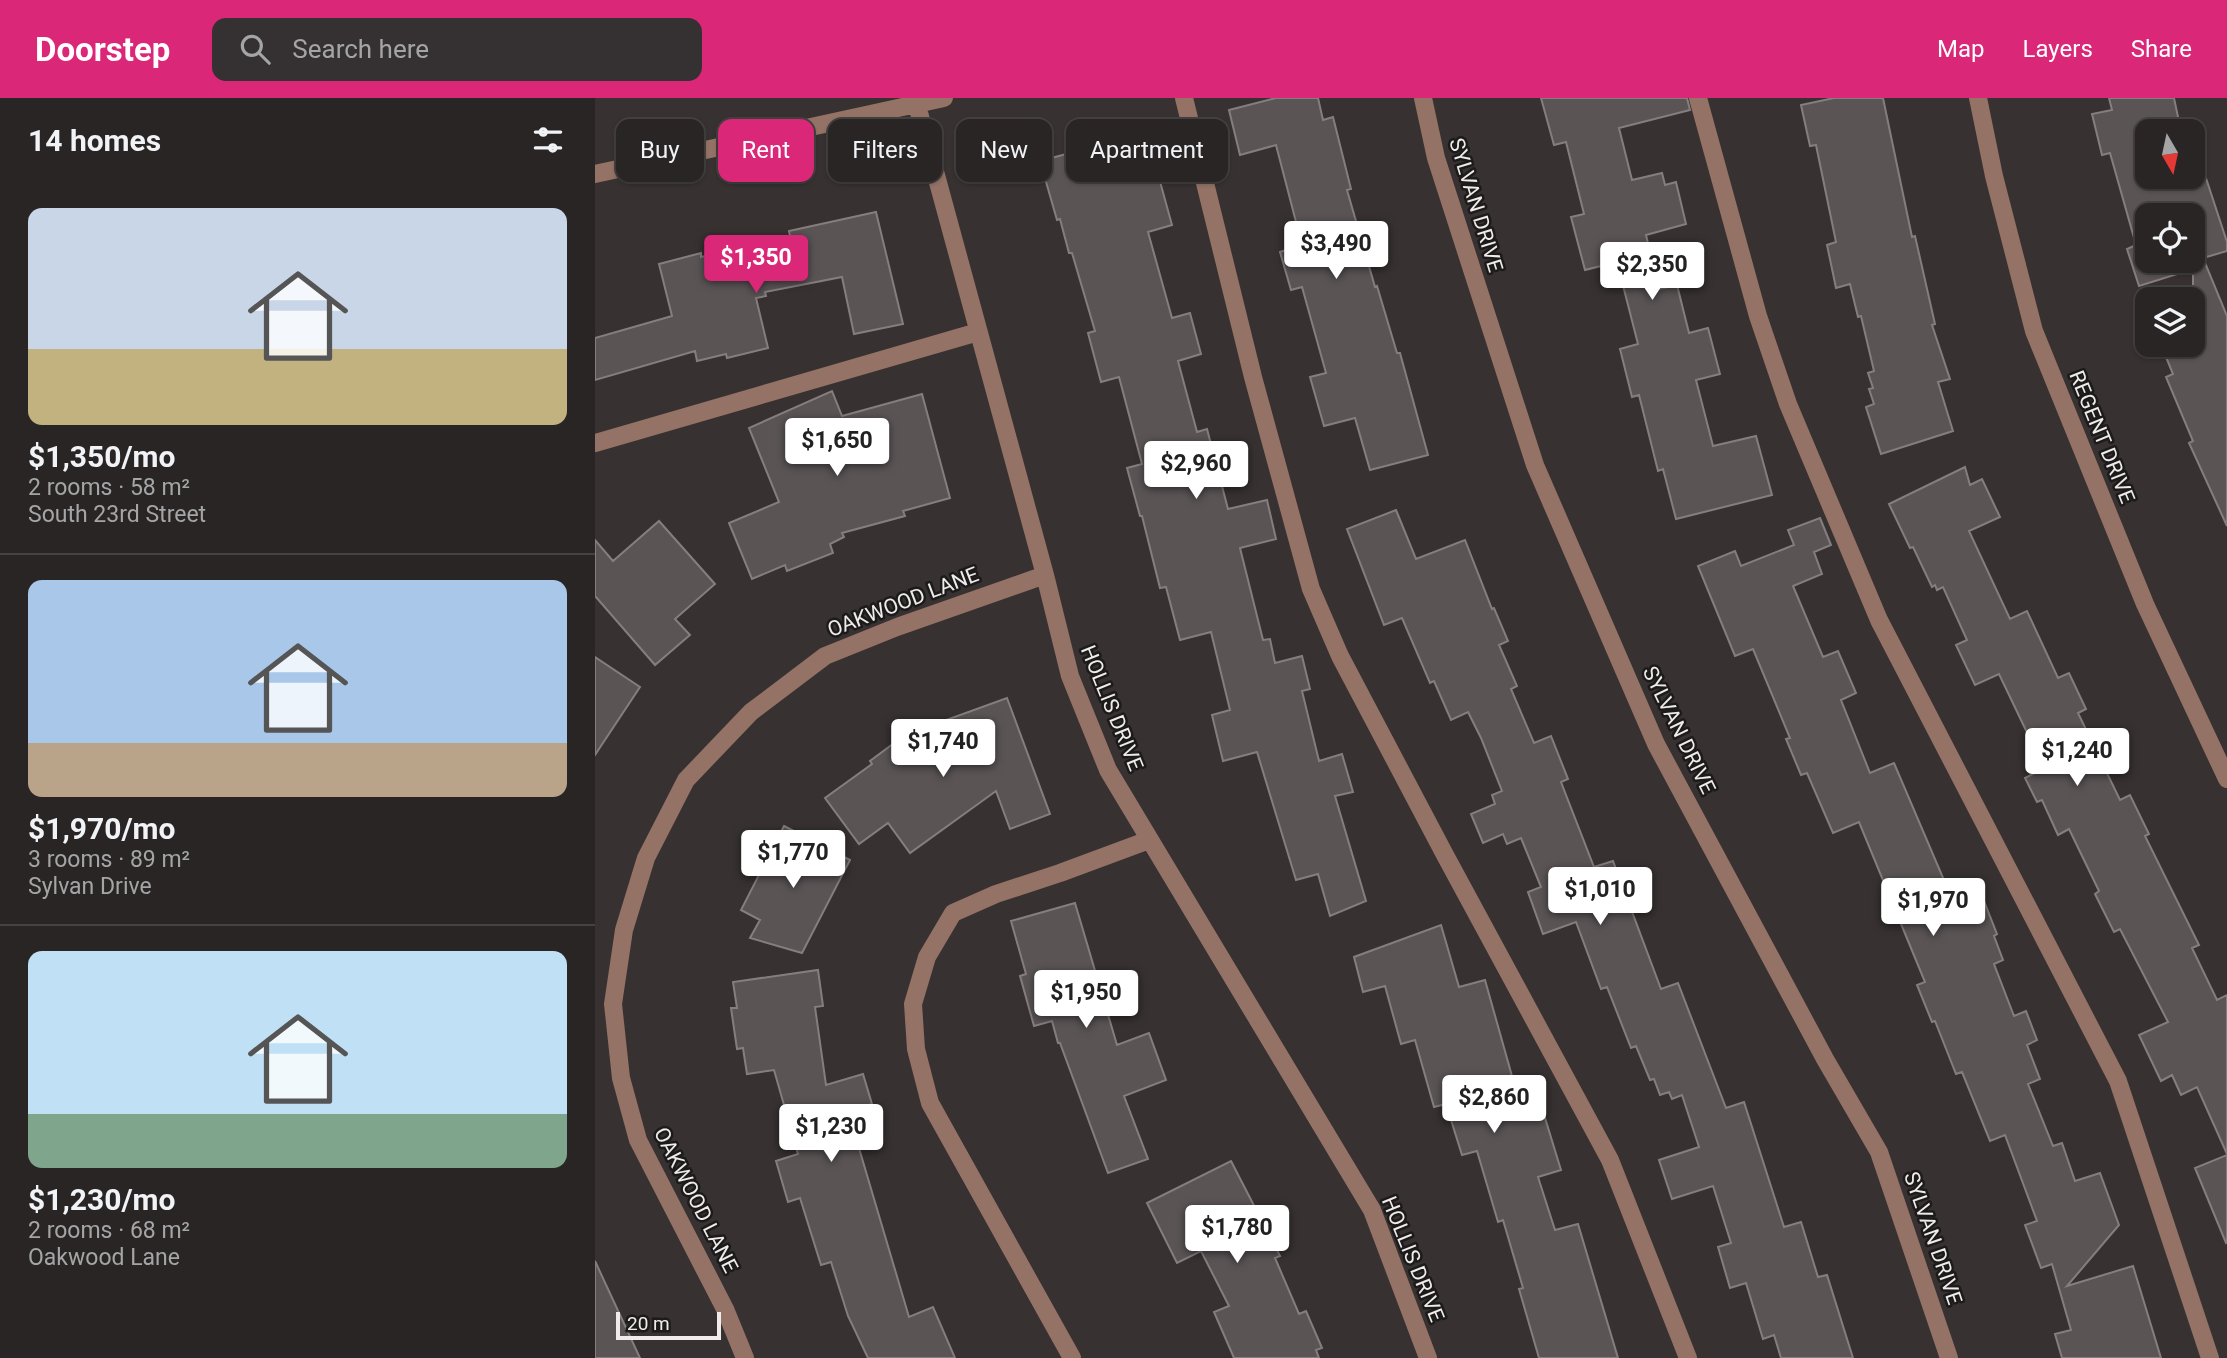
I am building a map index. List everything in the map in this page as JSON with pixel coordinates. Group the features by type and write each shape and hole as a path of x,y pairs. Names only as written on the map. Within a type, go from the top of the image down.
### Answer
{"street":[{"path":"595,174 916,101 944,98"},
{"path":"1184,98 1252,377 1311,589 1340,656 1611,1160 1688,1358"},
{"name":"SYLVAN DRIVE","path":"1423,98 1436,158 1535,465 1656,744 1825,1059 1879,1152 1949,1358"},
{"path":"1698,98 1758,316 1788,404 1879,620 2118,1081 2210,1358"},
{"name":"REGENT DRIVE","path":"1978,98 1994,176 2034,331 2145,604 2227,779"},
{"name":"HOLLIS DRIVE","path":"916,101 1070,676 1108,771 1372,1210 1428,1358"},
{"path":"595,443 978,332"},
{"name":"OAKWOOD LANE","path":"745,1358 725,1309 638,1140 621,1078 613,1004 624,930 646,858 686,780 751,712 825,656 897,627 1045,575"},
{"path":"1072,1358 930,1103 916,1049 913,1004 927,957 953,913 996,894 1149,840"}],"building":[{"path":"1276,98 1318,98 1323,120 1333,117 1351,189 1347,190 1375,287 1377,286 1397,353 1400,353 1428,455 1370,470 1355,418 1324,426 1310,377 1326,373 1302,287 1291,290 1280,252 1302,245 1276,145 1240,155 1229,110"},
{"path":"1541,98 1687,98 1690,110 1619,128 1632,180 1662,173 1665,185 1676,182 1686,224 1646,235 1659,289 1677,285 1689,333 1708,328 1720,374 1696,380 1713,446 1756,436 1772,495 1676,519 1663,469 1658,471 1639,395 1632,397 1620,349 1638,344 1617,262 1585,270 1571,217 1584,214 1566,142 1554,145"},
{"path":"1834,98 1883,98 1912,237 1915,236 1935,324 1932,325 1950,379 1938,382 1953,431 1881,454 1866,407 1874,404 1868,373 1874,371 1850,284 1836,288 1827,245 1836,242 1816,145 1810,146 1801,105"},
{"path":"2109,98 2174,98 2178,119 2135,119 2135,189 2205,189 2205,175 2227,242 2227,251 2205,257 2205,203 2135,203 2135,241 2110,153 2102,155 2092,114 2112,110"},
{"path":"1066,154 1066,182 1160,182 1172,225 1148,232 1172,318 1190,313 1201,354 1178,361 1197,432 1207,429 1228,509 1267,500 1276,539 1240,548 1263,640 1270,639 1275,663 1302,656 1310,689 1302,691 1319,761 1342,754 1353,792 1335,796 1366,901 1330,916 1318,874 1296,880 1257,752 1223,761 1212,715 1230,710 1211,632 1180,640 1166,587 1160,588 1127,468 1142,464 1119,377 1101,382 1088,333 1095,331 1072,253 1069,253 1046,182 1052,182 1052,158"},
{"path":"876,212 903,324 854,334 842,277 765,292 766,296 756,298 768,348 727,358 726,354 697,361 695,351 595,380 595,338 672,316 659,264 701,253 701,257 736,249 737,255 791,241 789,231"},
{"path":"2135,245 2135,273 2180,273 2139,286 2127,249"},
{"path":"2205,263 2227,316 2227,526 2189,443 2193,441 2166,377 2173,374 2166,357 2205,357 2205,287 2193,287 2193,273 2205,273"},
{"path":"832,391 842,416 922,394 950,498 903,511 905,516 842,533 844,537 830,544 833,553 787,571 785,565 752,579 729,523 779,502 749,428"},
{"path":"1965,467 1970,485 1982,479 2000,517 1969,531 2010,619 2027,611 2058,678 2069,673 2086,709 2078,713 2120,800 2130,795 2149,834 2145,836 2199,945 2192,948 2217,1000 2227,995 2227,1154 2197,1087 2181,1095 2172,1075 2161,1081 2139,1035 2168,1022 2120,929 2114,932 2095,894 2099,891 2069,829 2058,835 2042,800 2037,802 2025,778 2044,768 1999,674 1975,685 1956,645 1967,640 1943,587 1937,590 1935,585 1932,587 1889,504"},
{"path":"1396,510 1416,559 1465,540 1492,609 1494,608 1508,641 1499,645 1517,686 1511,689 1534,743 1551,736 1568,779 1561,782 1594,867 1613,861 1661,989 1678,983 1726,1108 1744,1102 1784,1227 1801,1222 1818,1277 1827,1275 1853,1358 1781,1358 1774,1335 1763,1339 1746,1283 1730,1288 1718,1247 1731,1243 1713,1186 1672,1199 1659,1160 1699,1147 1682,1095 1672,1099 1669,1092 1660,1095 1654,1079 1650,1080 1636,1046 1631,1048 1607,987 1601,989 1576,922 1543,934 1528,892 1541,887 1521,838 1507,844 1503,834 1483,843 1471,814 1495,804 1492,795 1502,791 1481,738 1468,712 1451,720 1434,681 1430,683 1402,618 1384,625 1347,529"},
{"path":"1820,518 1831,545 1814,552 1822,574 1793,586 1823,657 1838,651 1856,693 1841,700 1870,773 1894,763 1955,906 1982,896 1997,934 1994,936 2003,960 1994,964 2014,1016 2026,1011 2037,1040 2027,1045 2040,1079 2028,1084 2053,1146 2062,1143 2075,1181 2100,1173 2119,1225 2067,1286 2133,1266 2161,1358 2062,1358 2055,1334 2071,1330 2052,1264 2041,1268 2025,1225 2037,1221 2005,1135 1990,1141 1962,1072 1956,1074 1917,985 1925,982 1859,822 1833,833 1807,773 1801,775 1786,739 1790,738 1753,649 1735,656 1698,566 1735,551 1741,566 1794,545 1788,530"},
{"path":"659,521 715,584 675,619 690,635 655,665 595,596 595,540 613,561"},
{"path":"595,657 640,687 595,755"},
{"path":"1007,698 1050,814 1010,829 996,791 910,853 888,823 859,844 825,798 872,764 870,761 905,735"},
{"path":"784,826 850,860 802,953 750,938 760,920 741,910"},
{"path":"1075,903 1117,1045 1149,1033 1166,1080 1124,1096 1148,1159 1108,1173 1052,1021 1034,1026 1020,976 1026,974 1011,921"},
{"path":"1441,925 1459,987 1485,980 1519,1101 1538,1095 1561,1170 1538,1177 1555,1230 1578,1224 1618,1358 1539,1358 1519,1289 1523,1288 1503,1220 1498,1222 1477,1151 1462,1155 1446,1104 1434,1107 1415,1040 1401,1044 1385,986 1363,992 1354,957"},
{"path":"818,970 823,1006 815,1007 826,1085 863,1074 872,1104 848,1111 909,1317 933,1307 955,1358 868,1358 848,1316 831,1262 821,1265 800,1198 788,1202 776,1161 798,1154 774,1070 747,1074 743,1048 737,1049 731,1008 737,1008 733,982"},
{"path":"2227,1155 2227,1242 2226,1243 2195,1168"},
{"path":"1231,1161 1280,1256 1275,1258 1299,1314 1306,1311 1322,1348 1316,1350 1319,1358 1234,1358 1214,1312 1229,1306 1201,1251 1177,1263 1147,1203"},
{"path":"595,1261 640,1358 595,1358"}]}
